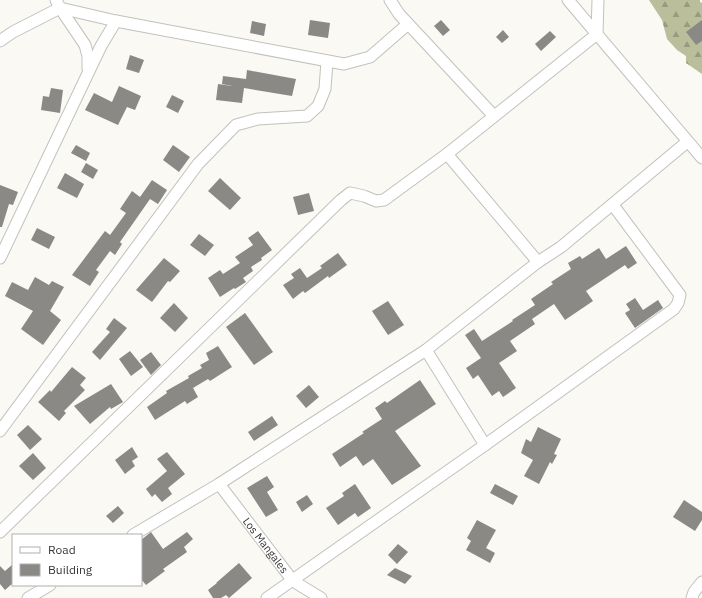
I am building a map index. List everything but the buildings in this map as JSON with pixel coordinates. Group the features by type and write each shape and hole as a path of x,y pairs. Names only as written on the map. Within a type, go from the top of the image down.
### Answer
{"street":[{"path":"390,0 399,14 494,116"},
{"path":"568,0 702,158"},
{"path":"0,532 341,200 350,193 364,196 376,202 384,200 447,154 597,34 598,0"},
{"path":"0,41 58,4 116,21 344,64 370,57 408,24"},
{"path":"58,4 85,45 88,56 87,76"},
{"path":"0,258 101,46 116,21"},
{"path":"0,431 198,164 236,125 258,119 307,116 318,106 326,89 327,61"},
{"path":"136,534 219,484 426,350 538,262 561,247 687,142"},
{"path":"447,154 538,262"},
{"path":"267,598 485,445 674,309 680,296 613,205"},
{"path":"426,350 485,445"},
{"name":"Los Mangales","path":"219,484 293,581 321,598"},
{"path":"692,598 694,592 702,582"},
{"path":"28,598 48,586"}],"green space":[{"path":"649,0 700,0 702,3 702,27 700,36 702,41 702,74 686,63 686,56 677,50 667,39 662,20"}]}
